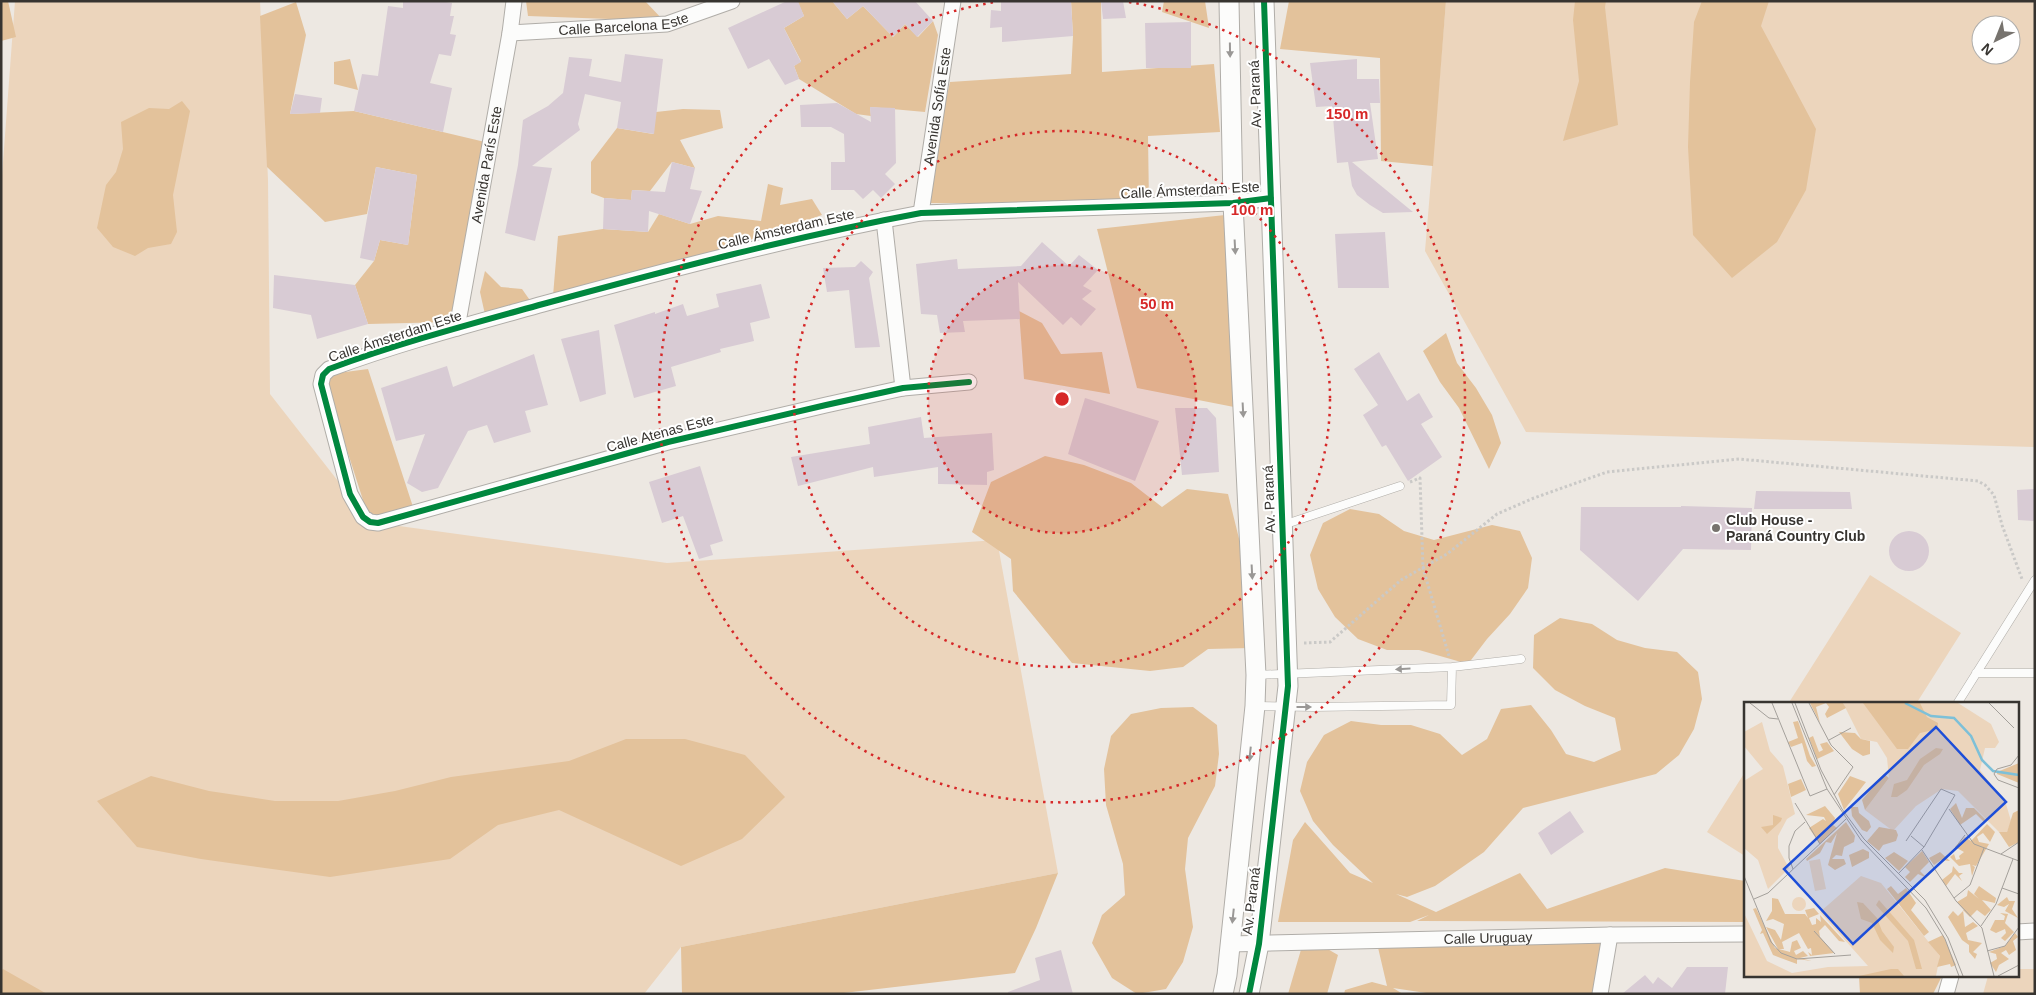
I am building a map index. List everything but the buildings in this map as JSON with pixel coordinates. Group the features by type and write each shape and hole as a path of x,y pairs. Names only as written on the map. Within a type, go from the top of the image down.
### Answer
{"street":[{"name":"Avenida París Este","path":"457,328 510,33 514,1"},
{"name":"Calle Barcelona Este","path":"510,33 667,24 732,1"},
{"name":"Avenida Sofía Este","path":"921,213 953,1"},
{"name":"Av. Paraná","path":"1224,994 1255,706 1256,675 1233,203 1229,1"},
{"name":"Av. Paraná","path":"1249,994 1259,944 1287,707 1288,674 1264,1"},
{"name":"Calle Ámsterdam Este","path":"363,517 350,494 322,391 321,379 323,375 329,369 344,363 457,328 670,270 810,235 921,213 1233,203 1272,198"},
{"path":"884,220 903,388"},
{"name":"Calle Atenas Este","path":"363,517 370,522 378,523 668,442 903,388 969,382"},
{"path":"2018,932 2035,931"},
{"path":"1600,994 1610,934"},
{"name":"Calle Uruguay","path":"1230,944 1610,934 1744,934"},
{"path":"1946,994 1950,978"}],"lane":[{"path":"1283,525 1400,486"},
{"path":"1958,702 2031,592 2035,580"},
{"path":"1256,675 1452,667 1521,659"},
{"path":"1255,706 1451,705 1452,667"},
{"path":"1976,673 2035,673"}],"path":[{"path":"1287,644 1330,642 1401,580 1447,554 1497,514 1607,472 1739,459 1978,481 1985,484 1994,495 2002,525 2031,592"},
{"path":"1420,478 1423,568 1452,667"}],"shaded area":[{"path":"1,1 8,1 16,37 1,41"},
{"path":"15,1 260,1 268,180 270,394 370,522 667,563 997,540 1058,873 681,947 644,994 1,994 1,189"},
{"path":"526,1 645,1 664,21 528,16"},
{"path":"797,1 832,1 847,19 863,6 893,37 905,24 918,37 933,21 938,35 925,112 870,107 871,116 856,114 799,79 794,66 801,61 784,28 804,16"},
{"path":"1071,1 1101,1 1102,72 1214,64 1220,132 1148,136 1149,204 923,203 950,82 1071,74 1073,36"},
{"path":"1164,1 1205,1 1209,28 1162,12"},
{"path":"1289,1 1446,1 1433,166 1381,161 1380,58 1280,49"},
{"path":"1446,1 2035,1 2035,447 1526,432 1425,251"},
{"path":"1575,1 1606,1 1605,7 1618,125 1563,141 1579,81 1573,20"},
{"path":"1702,1 1769,1 1761,26 1816,129 1806,190 1777,242 1732,278 1693,235 1688,147 1690,82 1694,22"},
{"path":"296,2 306,35 290,114 354,111 485,142 484,177 450,322 368,324 355,285 374,261 380,240 408,245 417,175 376,167 367,214 325,222 267,167 260,16"},
{"path":"350,59 358,90 334,84 334,62"},
{"path":"182,101 190,111 173,195 177,232 171,244 148,248 135,256 113,247 97,228 106,185 116,172 123,149 121,122 149,108 169,109"},
{"path":"683,109 720,110 723,128 680,140 695,168 672,162 650,191 632,190 631,200 604,198 591,193 591,162 617,128 653,134 656,112"},
{"path":"768,184 783,188 780,205 812,199 822,215 721,250 553,296 558,236 603,229 648,232 659,214 690,224 718,216 761,221"},
{"path":"1225,215 1234,407 1137,388 1097,229"},
{"path":"485,271 501,287 522,289 534,306 486,319 480,292"},
{"path":"1019,311 1042,323 1061,354 1102,352 1110,394 1024,379"},
{"path":"1446,333 1457,363 1476,388 1492,415 1501,443 1489,469 1459,408 1440,382 1423,351"},
{"path":"368,369 415,513 370,522 323,375"},
{"path":"1045,456 1084,465 1131,483 1162,507 1187,489 1228,494 1247,571 1251,648 1208,649 1183,667 1150,671 1072,663 1013,591 1011,559 972,532 991,482"},
{"path":"1350,509 1379,514 1404,531 1434,540 1492,525 1520,531 1532,558 1528,588 1510,614 1487,639 1468,664 1419,650 1387,650 1358,639 1335,617 1318,589 1310,555 1323,523"},
{"path":"1870,575 1961,633 1917,702 1789,702"},
{"path":"1560,618 1592,624 1617,640 1645,648 1677,652 1698,672 1702,699 1694,729 1679,755 1656,774 1523,808 1484,852 1435,886 1407,897 1396,894 1436,912 1520,873 1547,909 1665,868 1744,881 1744,922 1417,921 1429,915 1410,922 1278,922 1293,840 1305,822 1350,873 1373,883 1333,845 1313,821 1300,791 1307,762 1324,735 1351,721 1381,725 1411,725 1440,734 1462,755 1487,739 1501,709 1531,705 1551,730 1566,754 1594,762 1621,750 1615,718 1585,706 1555,690 1533,668 1534,635"},
{"path":"1193,707 1217,725 1219,754 1215,786 1188,838 1185,869 1193,927 1183,962 1166,989 1137,994 1112,978 1092,943 1102,915 1125,895 1123,864 1106,805 1104,769 1111,736 1131,714 1161,708"},
{"path":"626,739 685,739 745,755 785,797 742,839 681,866 559,810 498,825 450,859 330,877 201,859 137,847 97,801 151,776 209,791 275,801 338,801 395,791 451,777 569,761"},
{"path":"1744,774 1744,855 1707,832"},
{"path":"1058,873 1036,928 1015,973 835,994 682,994 681,947"},
{"path":"1305,936 1338,955 1327,994 1288,994"},
{"path":"1606,937 1597,994 1433,994 1393,988 1403,994 1344,994 1345,990 1372,982 1387,986 1376,939"},
{"path":"3,969 47,994 1,994 1,971"},
{"path":"2018,969 2035,969 2035,994 1983,994 1987,978 2018,978"},
{"path":"1859,978 1941,978 1933,994 1860,994"}],"cycle path":[{"path":"1249,994 1259,944 1288,686 1264,1"},
{"path":"969,382 903,388 668,442 378,523 370,522 363,517 350,494 321,384 323,375 329,369 462,326 731,255 873,222 921,213 1233,203 1271,198"}],"place":[{"name":"Club House - Paraná Country Club","path":"1716,528"}]}
